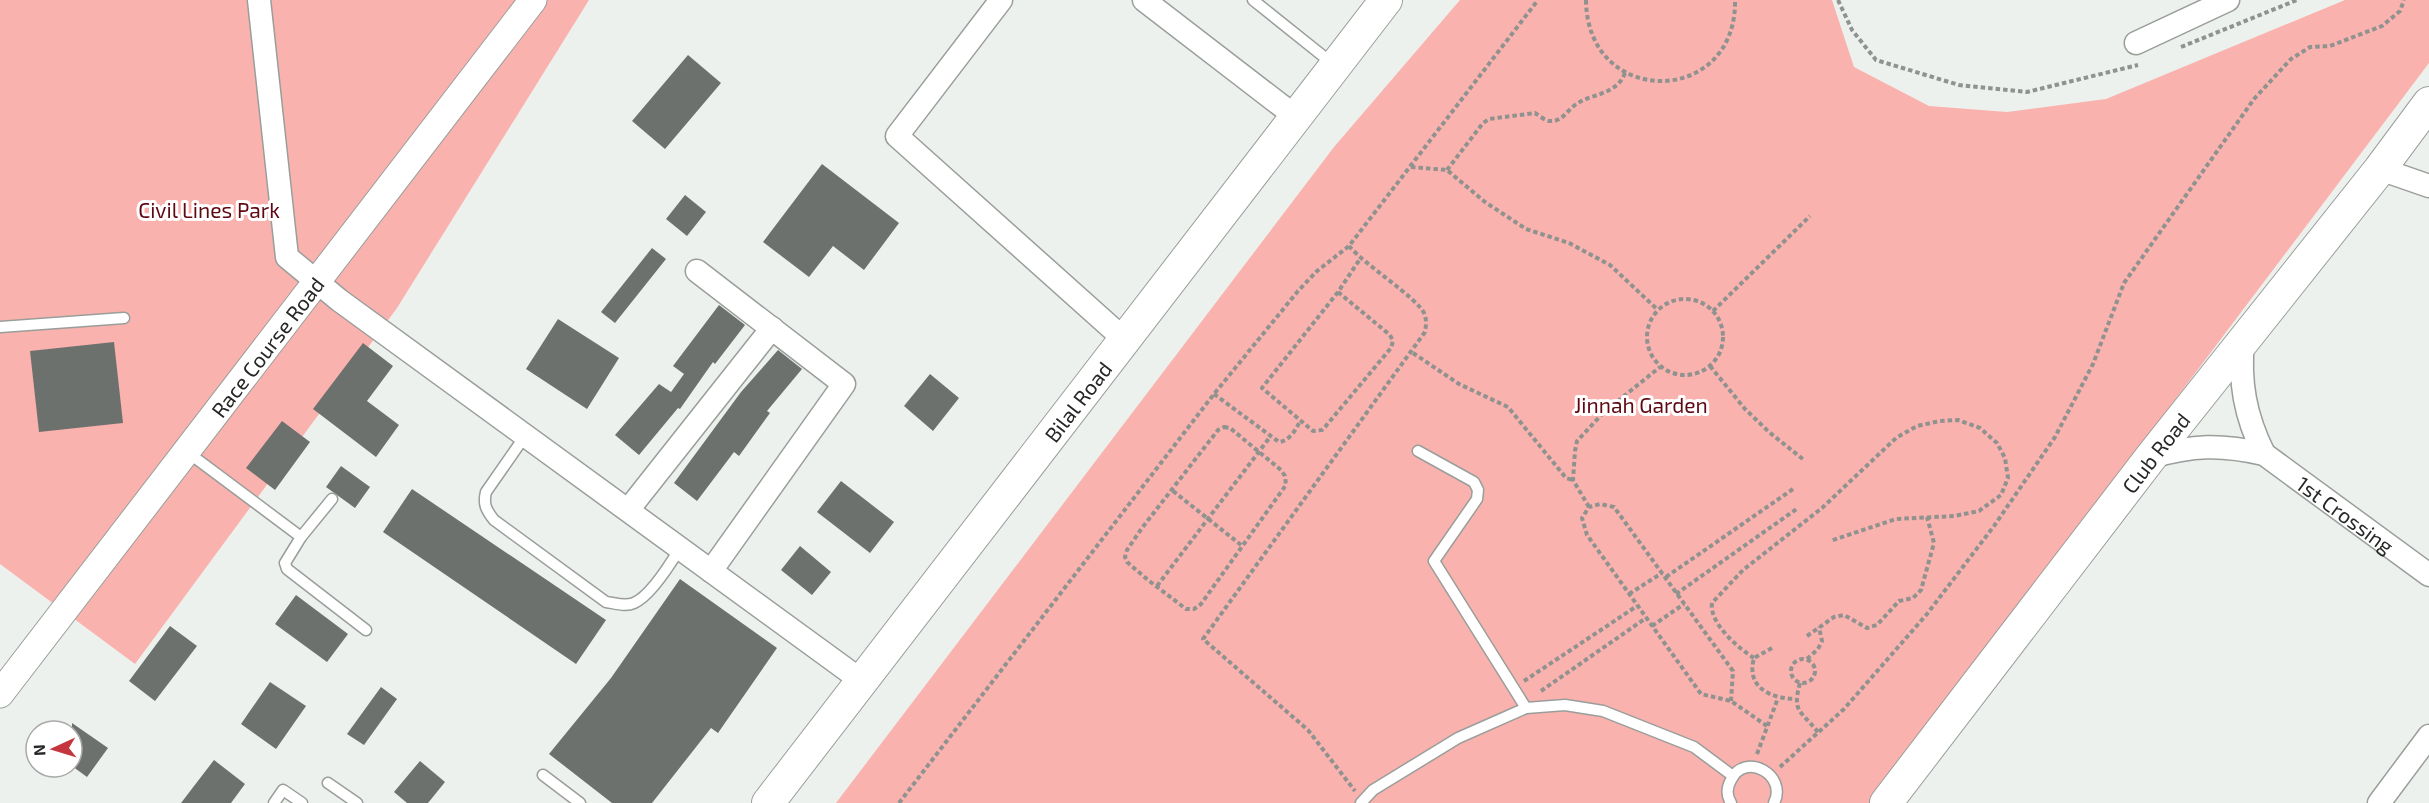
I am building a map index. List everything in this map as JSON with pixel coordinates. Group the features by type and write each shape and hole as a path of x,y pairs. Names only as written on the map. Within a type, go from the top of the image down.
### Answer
{"main road":[{"name":"Bilal Road","path":"768,803 1386,0"},
{"name":"Bilal Road","path":"795,803 1410,0"},
{"name":"Club Road","path":"1886,803 2151,458 2380,169 2429,103"}],"street":[{"path":"259,0 287,257 339,300 862,681"},
{"name":"Race Course Road","path":"0,694 533,0"},
{"path":"1001,0 897,136 1125,340"},
{"path":"1144,0 1296,117"},
{"path":"2138,53 2228,0"},
{"path":"2380,169 2429,186"},
{"path":"697,271 844,384 711,571"},
{"path":"628,510 772,328"},
{"path":"2243,340 2242,387 2246,411 2264,454"},
{"name":"1st Crossing","path":"2151,458 2178,449 2207,446 2236,447 2264,454 2429,575"},
{"path":"2379,803 2429,736"}],"lane":[{"path":"1253,0 1336,66"},
{"path":"0,327 124,318"},
{"path":"525,436 486,492 484,499 486,510 494,519 606,602 624,605 635,603 651,587 680,548"},
{"path":"1418,450 1473,482 1478,490 1477,498 1434,561 1525,705"},
{"path":"186,451 301,537"},
{"path":"332,499 301,537 285,563 287,569 366,630"},
{"path":"1361,802 1373,790 1458,738 1525,705 1565,705 1603,711 1694,747 1733,776"},
{"path":"1731,803 1728,787 1733,776 1742,768 1753,766 1767,771 1776,782 1778,796 1774,803"},
{"path":"543,775 580,803"},
{"path":"328,783 357,803"},
{"path":"274,803 283,790 302,803"}],"path":[{"path":"899,803 1214,394 1298,291 1317,271 1349,246 1539,0"},
{"path":"1586,0 1589,28 1594,42 1612,65 1625,73 1646,80 1667,82 1695,74 1707,66 1726,43 1732,29 1735,0"},
{"path":"1838,0 1852,30 1876,60 1959,85 2026,92 2138,53"},
{"path":"2172,50 2297,0"},
{"path":"1771,776 1844,709 1927,614 2001,516 2060,426 2093,363 2124,283 2254,99 2291,59 2310,47 2330,46 2382,26 2400,11 2404,0"},
{"path":"1447,170 1483,123 1489,119 1536,113 1553,122 1567,114 1579,103 1605,94 1623,78 1625,73"},
{"path":"1411,166 1447,170 1485,202 1526,229 1569,243 1610,266 1658,310"},
{"path":"1713,311 1810,216"},
{"path":"1349,246 1360,259 1414,301 1424,313 1425,332 1413,353 1203,639 1308,730 1361,802"},
{"path":"1338,292 1390,335 1393,341 1391,348 1322,430 1313,431 1262,388 1338,292 1360,259"},
{"path":"1688,299 1698,301 1713,311 1721,326 1722,343 1716,359 1710,366 1703,371 1685,376 1668,372 1660,367 1653,359 1647,340 1650,321 1658,310 1670,302 1688,299"},
{"path":"1413,353 1459,384 1508,407 1566,478 1573,480"},
{"path":"1710,366 1745,409 1804,460"},
{"path":"1589,507 1573,480 1575,451 1582,434 1603,413 1660,367"},
{"path":"1214,394 1279,442 1283,442 1294,432 1300,422"},
{"path":"1754,658 1738,648 1712,613 1712,603 1732,580 1822,508 1896,438 1917,426 1958,420 1980,428 1997,443 2006,458 2008,478 2001,495 1979,511 1954,516 1896,519 1830,541"},
{"path":"1220,428 1230,428 1260,450 1283,473 1286,485 1197,607 1186,609 1127,562 1125,557 1127,550 1220,428"},
{"path":"1156,586 1270,437"},
{"path":"1666,577 1793,489"},
{"path":"1173,491 1241,545"},
{"path":"1731,700 1733,671 1666,577 1614,507 1600,504 1589,507 1582,518 1587,535 1701,694 1731,700 1767,726"},
{"path":"1676,594 1798,508"},
{"path":"1807,636 1834,617 1844,615 1868,628 1877,625 1899,601 1913,598 1921,590 1934,543 1927,517"},
{"path":"1629,594 1662,573"},
{"path":"1652,626 1684,604"},
{"path":"1514,688 1637,606"},
{"path":"1525,705 1646,618"},
{"path":"1807,659 1815,666 1814,677 1810,681 1800,683 1795,681 1791,671 1796,661 1807,659 1818,649 1822,641 1819,627"},
{"path":"1772,648 1754,658 1751,670 1756,684 1778,698 1795,699"},
{"path":"1800,683 1795,699 1798,709 1818,732"},
{"path":"1753,766 1778,698"}],"green space":[{"name":"Civil Lines Park","path":"0,0 589,0 397,308 135,664 0,564"},
{"name":"Jinnah Garden","path":"1460,0 1832,0 1854,67 1929,106 2007,112 2106,99 2345,0 2429,0 2429,63 1871,803 836,803 1334,147"}],"building":[{"path":"688,55 721,83 665,149 632,121"},
{"path":"822,164 899,223 864,270 833,246 809,277 763,242"},
{"path":"685,195 706,212 687,236 666,219"},
{"path":"652,248 666,259 615,323 601,312"},
{"path":"719,305 745,325 715,364 713,362 680,409 678,408 639,455 615,435 659,384 671,392 684,374 673,366"},
{"path":"558,319 619,358 587,409 526,369"},
{"path":"114,342 123,423 39,432 30,351"},
{"path":"363,343 393,366 367,401 399,425 376,457 313,409"},
{"path":"778,350 802,369 767,411 770,413 739,456 734,452 697,501 674,483 741,392"},
{"path":"930,374 959,398 933,431 904,406"},
{"path":"282,421 310,442 275,490 246,468"},
{"path":"341,466 370,487 355,508 326,487"},
{"path":"841,481 894,522 870,553 817,512"},
{"path":"412,489 606,620 576,664 383,532"},
{"path":"800,546 831,572 812,595 781,570"},
{"path":"680,579 777,648 718,733 711,728 652,803 612,803 549,754 611,678"},
{"path":"296,595 348,634 327,662 275,624"},
{"path":"170,626 197,646 155,701 129,681"},
{"path":"270,682 306,706 276,749 241,724"},
{"path":"381,687 397,699 364,745 347,734"},
{"path":"84,731 108,748 87,777 84,775"},
{"path":"214,760 245,784 231,803 181,803"},
{"path":"420,761 445,782 428,803 407,803 394,792"}]}
